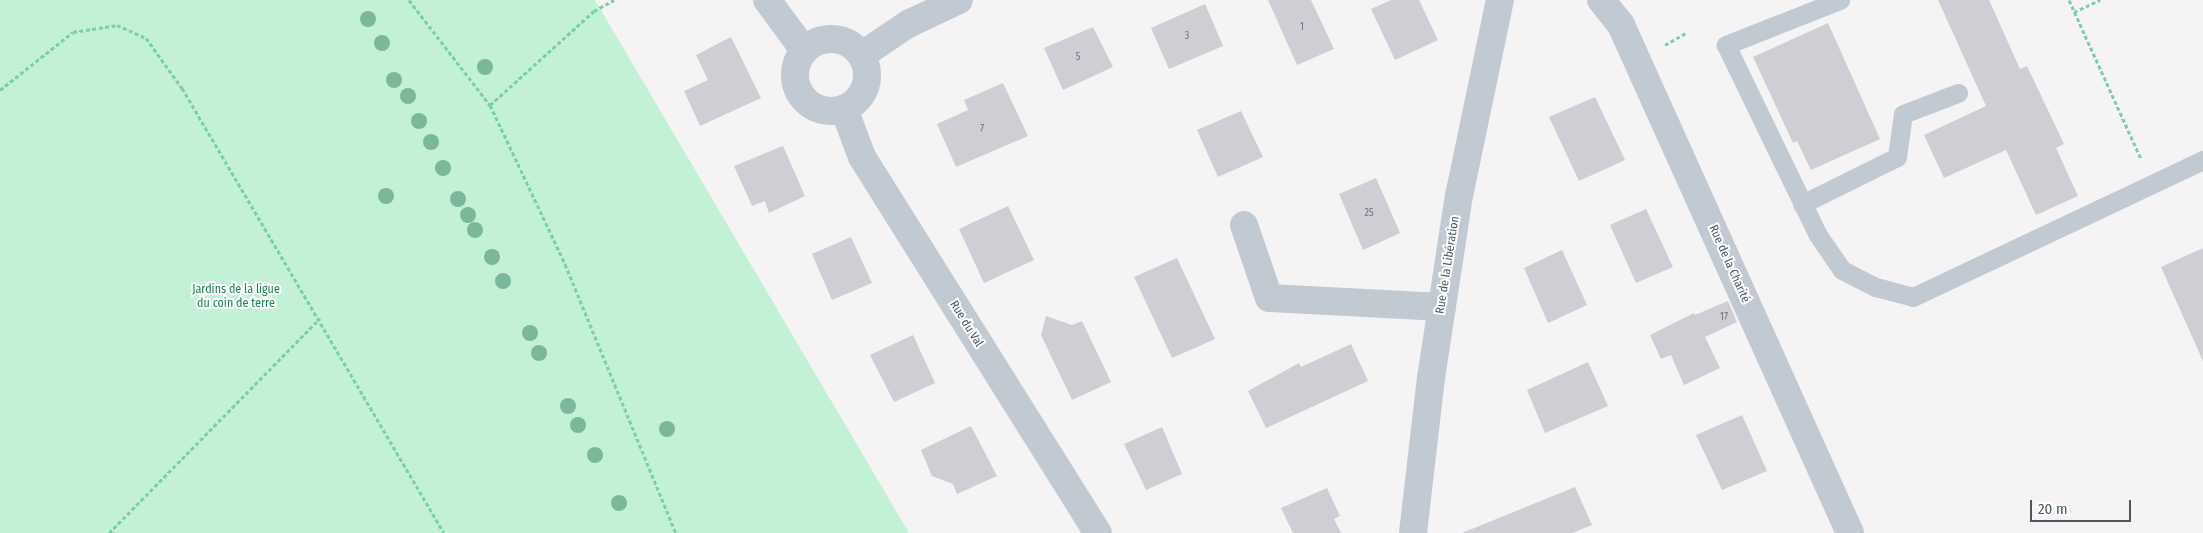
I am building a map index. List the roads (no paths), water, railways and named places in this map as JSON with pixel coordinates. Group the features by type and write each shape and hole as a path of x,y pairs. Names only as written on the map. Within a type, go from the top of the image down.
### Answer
{"street":[{"path":"767,0 804,50"},
{"path":"862,56 908,24 959,0"},
{"name":"Rue de la Libération","path":"1413,533 1442,307 1459,196 1500,0"},
{"name":"Rue de la Charité","path":"1601,0 1621,26 1850,533"},
{"path":"835,38 855,47 862,56 868,76 866,86 861,96 844,109 820,110 801,96 795,72 804,50 824,39 835,38"},
{"name":"Rue du Val","path":"844,109 862,157 1098,533"},
{"path":"1244,225 1269,298 1442,307"}],"lane":[{"path":"1840,0 1816,4 1726,45 1818,235 1842,270 1876,287 1913,297 2203,160"},
{"path":"1802,204 1897,157 1903,114 1958,93"}],"park label":[{"name":"Jardins de la ligue du coin de terre","path":"236,297"}]}
